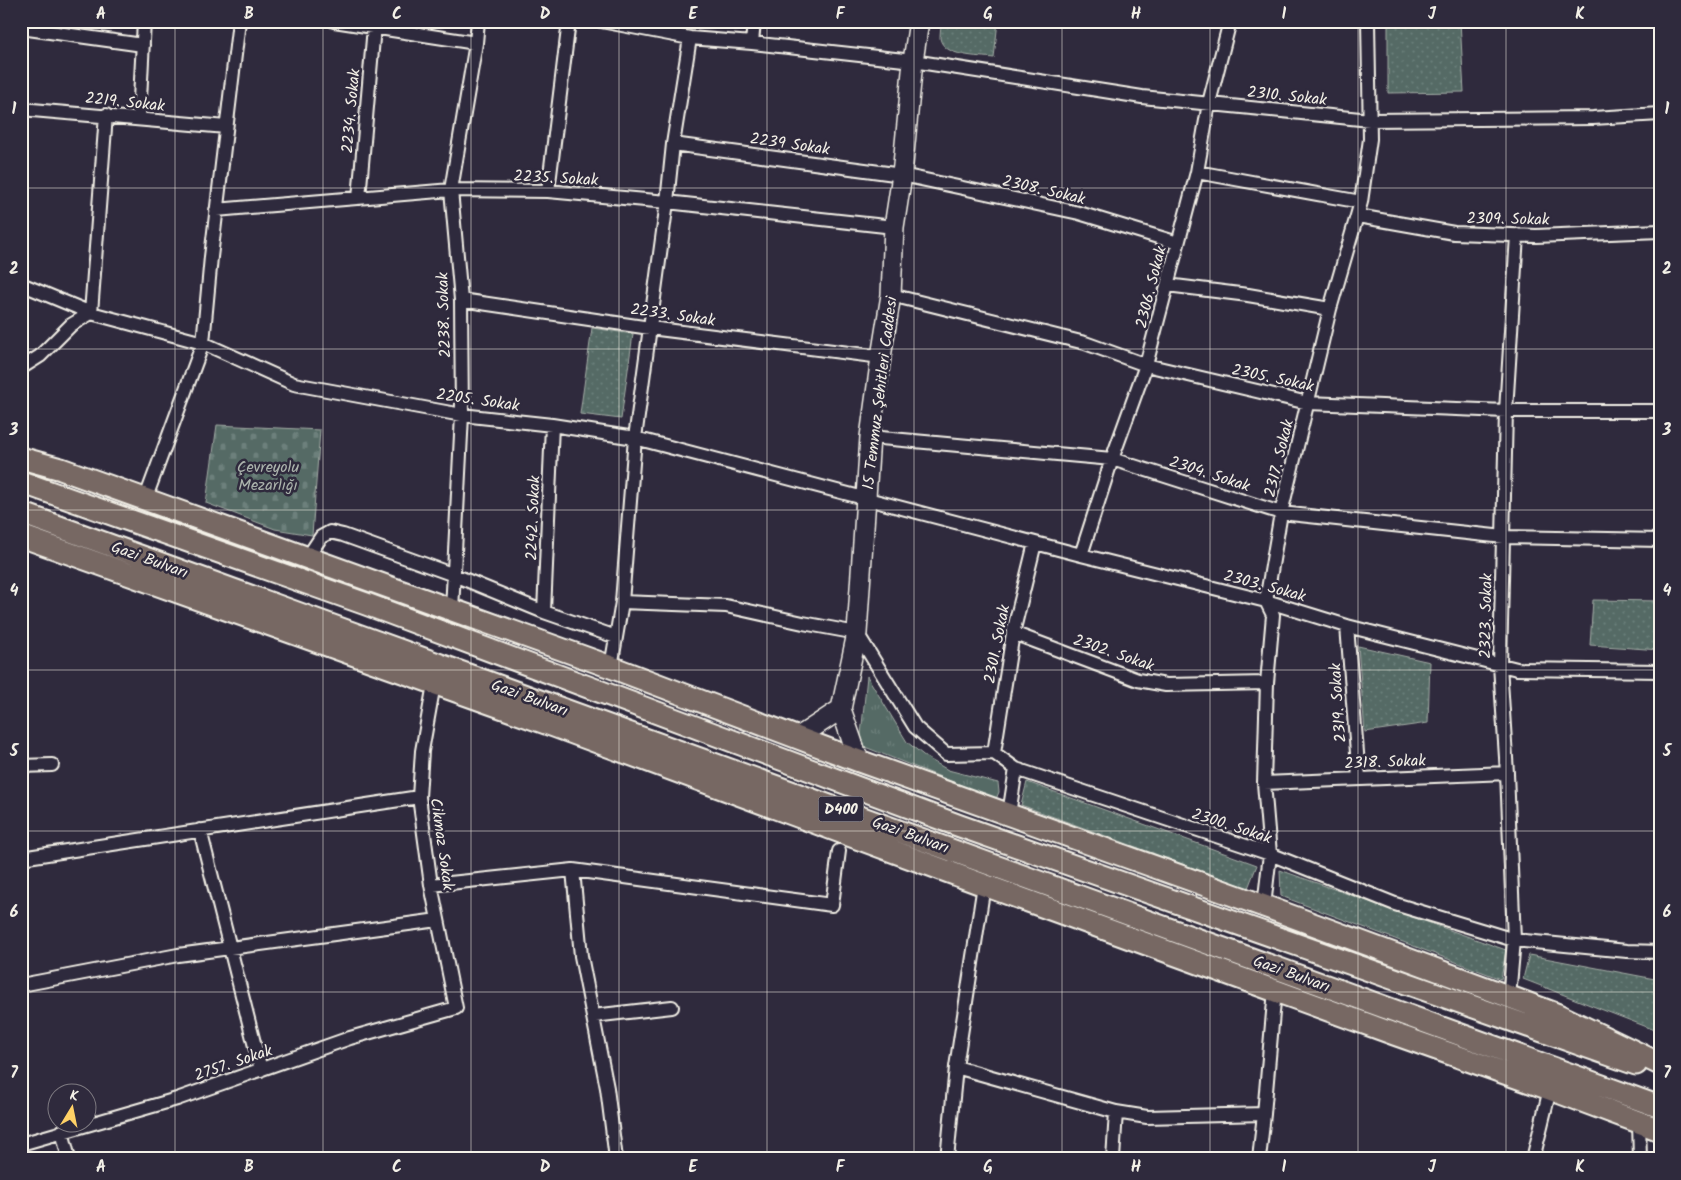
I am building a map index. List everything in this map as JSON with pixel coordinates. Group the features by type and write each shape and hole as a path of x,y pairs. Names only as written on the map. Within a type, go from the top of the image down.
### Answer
{"highway":[{"path":"21,458 61,469 611,667 859,761 1264,906 1556,1014 1660,1064"},
{"name":"Gazi Bulvarı","path":"21,482 366,604 960,826 1660,1073"},
{"name":"Gazi Bulvarı","path":"21,513 1660,1106"},
{"path":"21,536 554,726 984,885 1660,1130"}],"main road":[{"name":"15 Temmuz Şehitleri Caddesi","path":"841,709 857,633 870,437 880,356 891,296 894,227 902,175 913,61 919,21"},
{"path":"797,738 841,709 859,761"}],"street":[{"path":"139,119 144,21"},
{"path":"145,500 203,342 216,210 239,21"},
{"path":"334,21 476,43"},
{"name":"2238. Sokak","path":"452,610 462,415 461,300 451,190 478,21"},
{"path":"548,191 569,21"},
{"name":"2310. Sokak","path":"601,21 690,38 913,61 1142,97 1370,120 1593,118 1660,114"},
{"path":"752,43 754,21"},
{"name":"2306. Sokak","path":"1081,555 1112,459 1146,365 1197,172 1209,104 1230,21"},
{"name":"2317. Sokak","path":"1264,906 1270,854 1264,782 1267,683 1273,615 1266,601 1281,513 1330,309 1361,202 1370,139 1368,21"},
{"name":"2234. Sokak","path":"359,198 374,27"},
{"path":"21,28 143,45"},
{"path":"611,667 622,602 635,438 673,144 690,38"},
{"name":"2219. Sokak","path":"21,109 226,127"},
{"path":"21,368 40,356 71,325 91,313 106,115"},
{"name":"2239 Sokak","path":"673,144 902,175"},
{"path":"1197,172 1361,202"},
{"name":"2308. Sokak","path":"902,175 1079,212 1178,242"},
{"name":"2235. Sokak","path":"216,210 451,190 548,191 894,227"},
{"name":"2309. Sokak","path":"1358,216 1454,233 1536,236 1660,231"},
{"name":"2323. Sokak","path":"1509,997 1514,940 1500,665 1506,411 1517,236"},
{"name":"2205. Sokak","path":"21,284 91,313 203,342 294,384 462,415 635,438 866,498"},
{"path":"1168,284 1330,309"},
{"name":"2305. Sokak","path":"891,296 1085,343 1146,365 1308,403 1506,411 1660,411"},
{"name":"2233. Sokak","path":"461,300 650,328 880,356"},
{"name":"2242. Sokak","path":"544,612 552,426"},
{"name":"2304. Sokak","path":"870,437 1112,459 1281,513 1504,537 1660,540"},
{"name":"2303. Sokak","path":"866,498 1081,555 1266,601 1347,626 1517,669 1660,671"},
{"path":"307,558 321,537 330,532 343,535 454,575 544,612 616,638"},
{"name":"2301. Sokak","path":"994,753 1014,633 1036,543"},
{"path":"622,602 726,606 857,633 915,727 946,754 994,753"},
{"name":"2319. Sokak","path":"1347,626 1359,778"},
{"name":"2302. Sokak","path":"1014,633 1138,680 1166,685 1267,683"},
{"name":"Cikmaz Sokak","path":"434,684 422,751 418,797 431,885 456,1008"},
{"name":"2300. Sokak","path":"994,753 1016,769 1270,854 1394,904 1514,940 1627,951 1660,952"},
{"path":"21,766 52,765"},
{"path":"1009,814 1016,769"},
{"name":"2318. Sokak","path":"1264,782 1507,773"},
{"path":"21,858 418,797"},
{"path":"200,830 261,1070"},
{"path":"431,885 574,870 832,905 839,851"},
{"path":"574,870 581,956 607,1088 616,1159"},
{"path":"947,1159 956,1067 984,885"},
{"path":"21,985 151,960 438,920"},
{"path":"1259,1159 1275,990"},
{"path":"593,1016 672,1007"},
{"name":"2757. Sokak","path":"98,1122 177,1099 350,1038 456,1008"},
{"path":"956,1067 1116,1112 1146,1117 1264,1114"},
{"path":"1533,1159 1550,1089"},
{"path":"1113,1159 1116,1112"},
{"path":"1639,1122 1640,1159"},
{"path":"62,1132 69,1159"},
{"name":"2757. Sokak","path":"21,1144 62,1132"}],"green space":[{"path":"941,21 998,21 994,58 971,56 948,49 940,38"},
{"path":"1388,21 1460,21 1464,92 1388,93"},
{"path":"592,328 633,334 621,419 580,414"},
{"name":"Çevreyolu Mezarlığı","path":"217,425 320,430 312,535 275,529 206,503"},
{"path":"1593,600 1660,601 1660,650 1590,645"},
{"path":"1358,646 1430,662 1428,723 1365,732"},
{"path":"867,676 907,742 927,758 948,770 998,783 999,792 996,799 860,745"},
{"path":"1027,782 1257,865 1248,888 1021,805"},
{"path":"1280,870 1506,950 1501,979 1281,896"},
{"path":"1529,955 1660,980 1660,1032 1523,979"}]}
